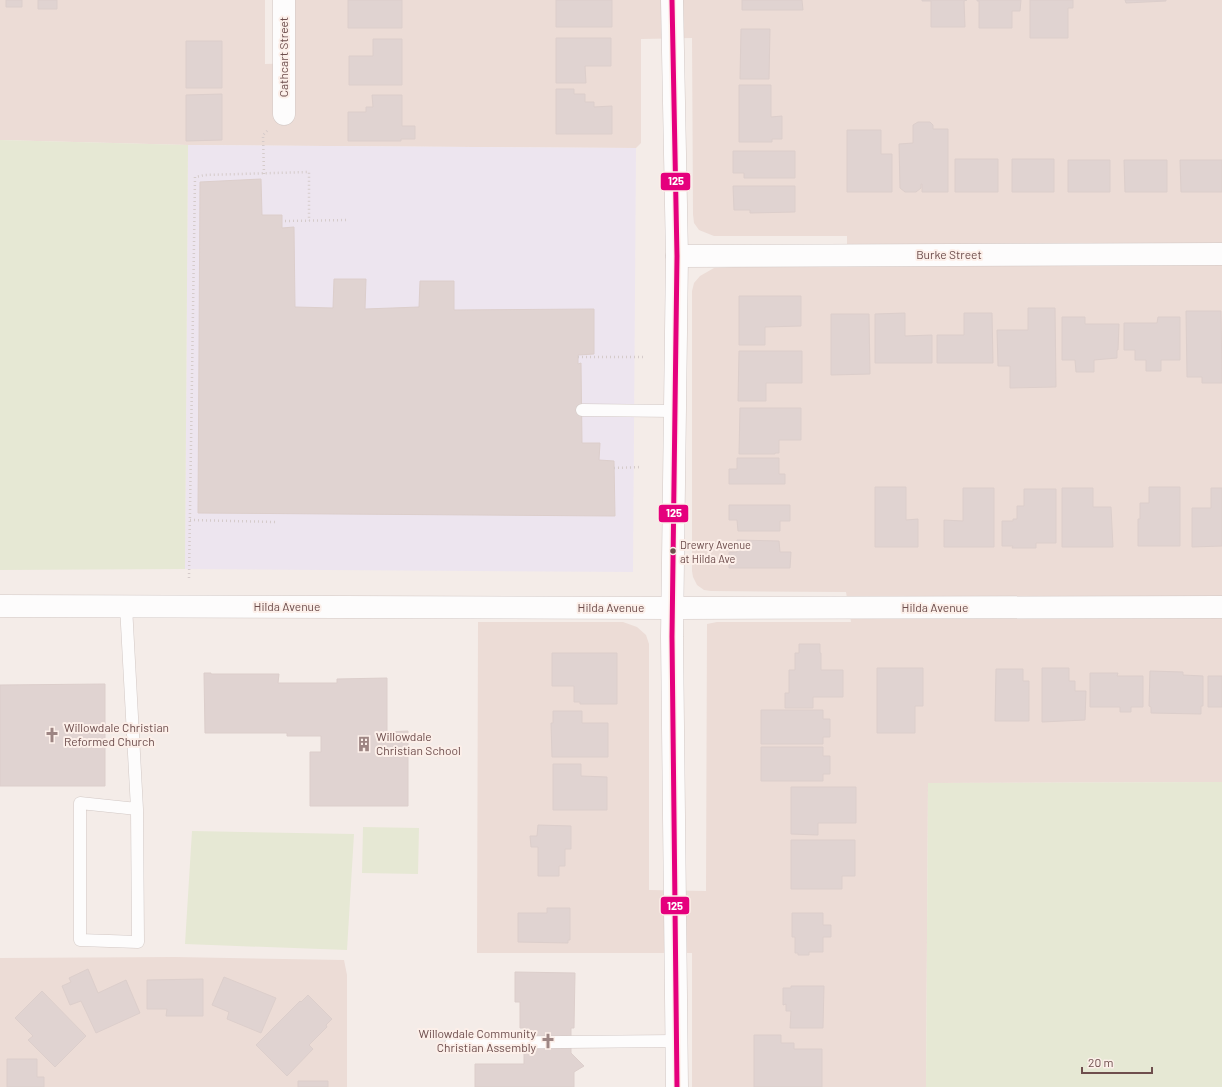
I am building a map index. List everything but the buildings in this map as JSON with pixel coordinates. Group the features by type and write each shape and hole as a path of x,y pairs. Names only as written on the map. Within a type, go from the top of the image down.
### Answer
{"street":[{"name":"Cathcart Street","path":"284,0 284,114"},
{"path":"672,0 677,256 672,644 677,1087"},
{"name":"Burke Street","path":"677,256 1222,254"},
{"name":"Hilda Avenue","path":"0,606 673,608 1222,607"}],"lane":[{"path":"582,410 675,411"},
{"path":"126,606 137,809 138,942 80,940 80,803 137,809"},
{"path":"451,1043 676,1041"}],"path":[{"path":"264,174 263,135 284,114"},
{"path":"189,578 195,177 205,175 309,172 309,221"},
{"path":"285,221 349,220"},
{"path":"578,357 643,357"},
{"path":"614,468 642,467"},
{"path":"190,520 275,522"}],"shaded area":[{"path":"0,0 265,0 265,64 295,63 294,0 1222,0 1222,782 928,783 926,1087 692,1087 692,953 477,953 478,622 623,622 637,627 646,635 649,644 649,890 706,891 707,624 717,622 851,622 846,592 711,591 704,590 697,585 692,571 692,291 694,283 700,276 714,268 847,267 847,236 714,236 699,230 694,223 693,214 692,38 641,39 641,143 636,148 188,145 0,140"},
{"path":"188,145 636,148 633,572 185,569"},
{"path":"175,957 344,960 347,975 347,1087 0,1087 0,958"}],"green space":[{"path":"0,140 188,145 185,569 0,570"},
{"path":"1222,782 1222,1087 926,1087 928,783"},
{"path":"363,827 419,828 418,874 362,873"},
{"path":"192,831 354,834 347,950 185,944"}],"transit line":[{"name":"125","path":"672,0 677,256 672,637 677,1087"}],"place":[{"name":"Drewry Avenue at Hilda Ave","path":"673,551"},
{"name":"Willowdale Christian Reformed Church","path":"52,735"},
{"name":"Willowdale Christian School","path":"364,744"},
{"name":"Willowdale Community Christian Assembly","path":"548,1041"}]}
